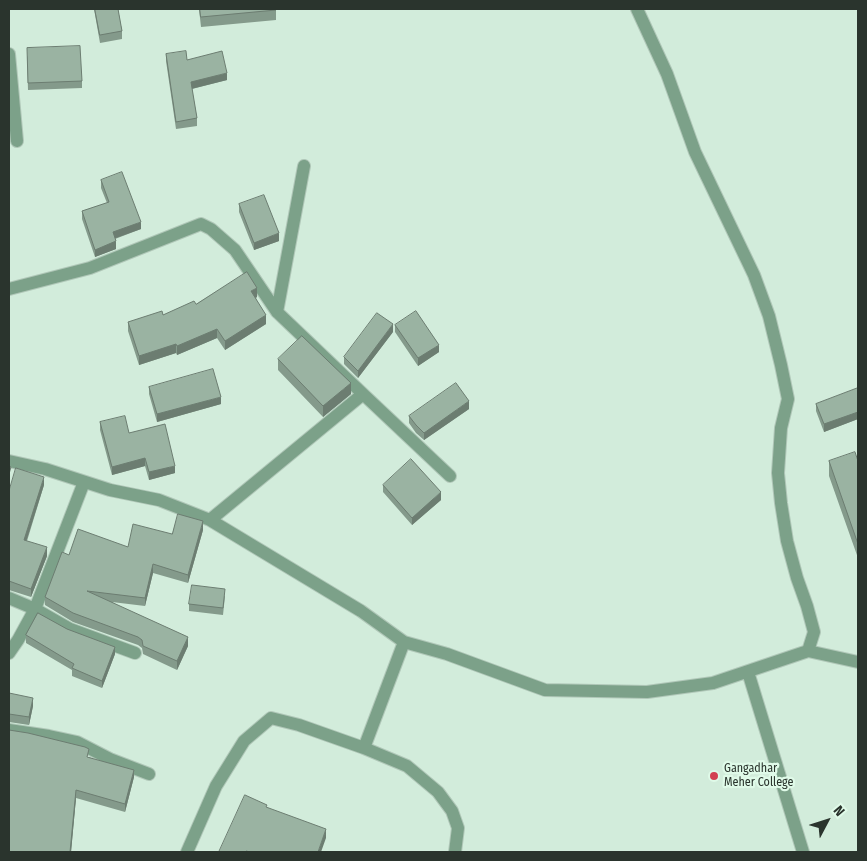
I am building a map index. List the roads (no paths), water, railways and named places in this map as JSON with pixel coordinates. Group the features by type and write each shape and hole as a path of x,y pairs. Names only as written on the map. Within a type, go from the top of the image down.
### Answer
{"street":[{"path":"637,9 667,74 695,152 754,275 769,316 788,399 781,428 778,473 781,503 788,541 814,632 808,651"},
{"path":"9,54 17,141"},
{"path":"277,312 304,166"},
{"path":"9,289 90,268 201,224 211,228 235,250 277,312 450,476"},
{"path":"210,520 363,394"},
{"path":"9,461 45,469 110,490 159,500 210,520 361,611 404,642 446,654 545,690 647,692 713,683 808,651 858,662"},
{"path":"9,653 35,609 84,482"},
{"path":"9,598 35,609 70,629 136,653"},
{"path":"364,748 404,642"},
{"path":"748,672 804,852"},
{"path":"187,852 216,786 244,742 271,718 299,725 364,748 407,766 438,792 452,811 458,828 455,852"},
{"path":"9,730 77,742 110,759 149,774"}],"place":[{"name":"Gangadhar Meher College","path":"714,776"}]}
